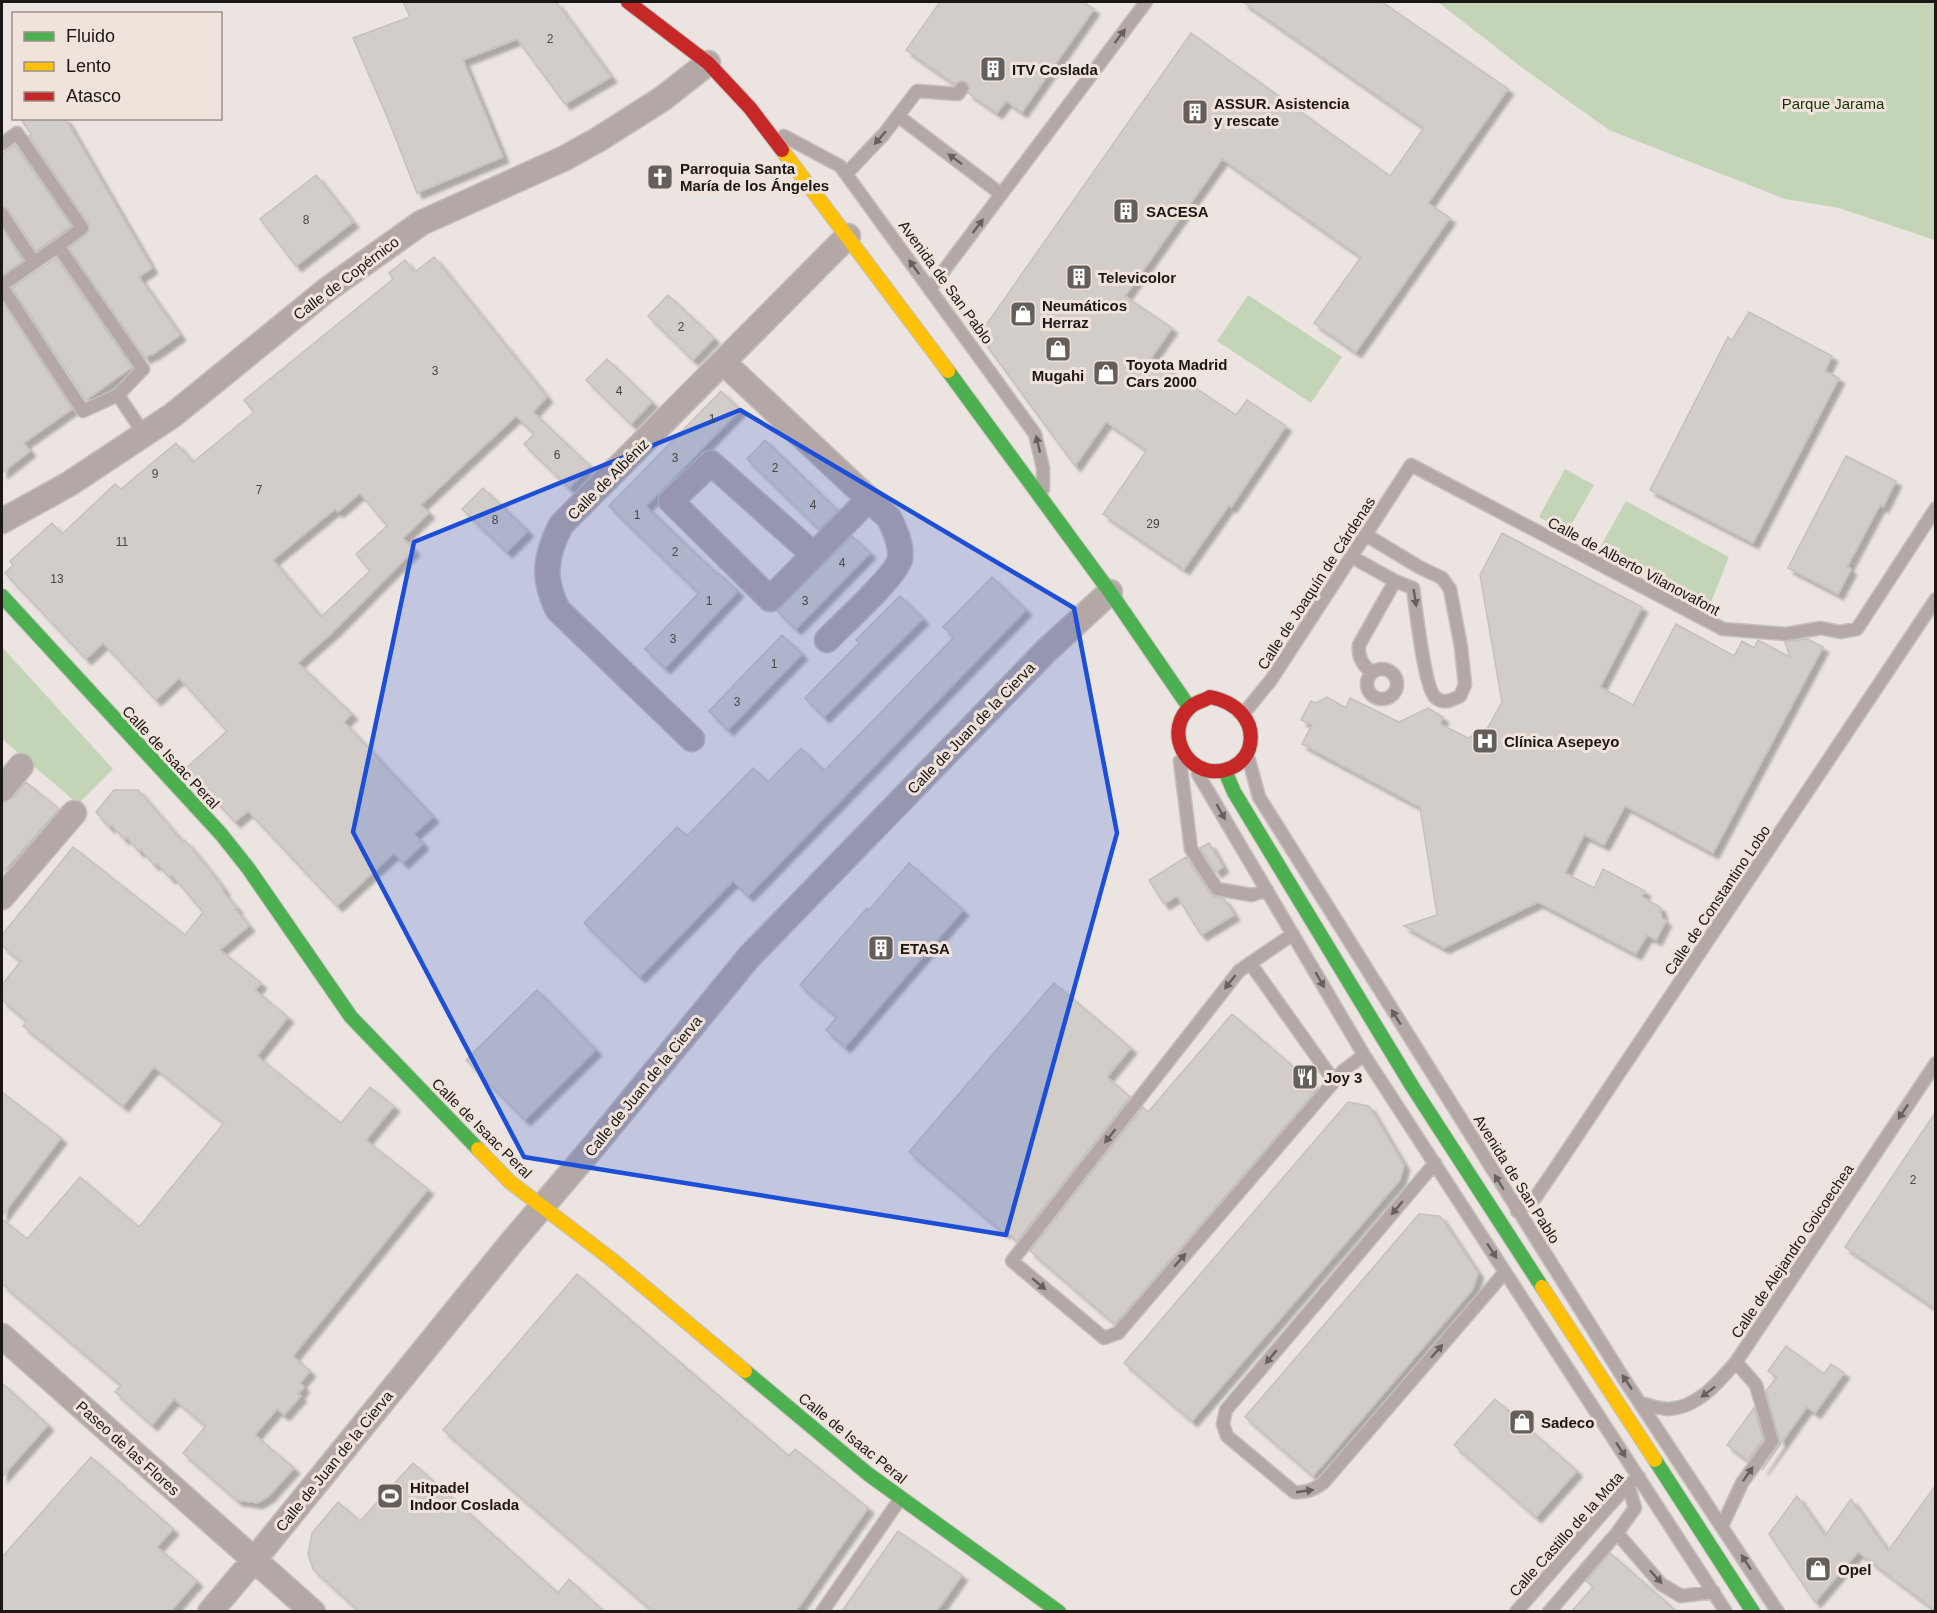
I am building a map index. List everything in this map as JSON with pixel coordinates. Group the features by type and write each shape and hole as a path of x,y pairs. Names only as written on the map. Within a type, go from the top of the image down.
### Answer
{"street":[{"name":"Avenida de San Pablo","path":"628,2 708,63 763,124 1110,592 1189,706"},
{"name":"Calle de Copérnico","path":"2,521 69,484 173,415 328,288 421,223 565,158 662,99 708,63"},
{"name":"Calle de Albéniz","path":"692,739 558,610 550,595 547,574 549,554 561,525 848,236"},
{"path":"724,363 889,518 898,534 900,559 889,576 827,640"},
{"path":"814,555 711,463 671,501 770,599 814,555 869,499"},
{"name":"Calle de Juan de la Cierva","path":"210,1611 749,957 1047,650 1110,592"},
{"name":"Calle de Isaac Peral","path":"2,596 221,834 248,868 351,1017 510,1182 611,1259 859,1466 1059,1611"},
{"path":"1210,697 1222,698 1244,714 1251,740 1247,754 1240,763 1225,771 1206,773 1190,763 1178,739 1181,716 1189,706 1210,697"},
{"path":"2,789 21,766"},
{"path":"1225,771 1234,792 1412,1086 1753,1611"},
{"path":"2,897 74,813"},
{"name":"Paseo de las Flores","path":"2,1336 313,1611"}],"lane":[{"path":"930,289 1146,2"},
{"path":"846,174 898,116 917,91 958,94 962,88"},
{"path":"898,116 1001,194"},
{"name":"Avenida de San Pablo","path":"763,124 840,166 846,174 1035,434 1043,468 1044,502"},
{"path":"2,144 17,133 82,228 2,286 83,411 118,395 143,369 58,246"},
{"path":"2,214 34,263"},
{"path":"118,395 144,434"},
{"name":"Calle de Alberto Vilanovafont","path":"1411,465 1723,629 1786,634 1821,628 1840,632 1857,629 1935,508"},
{"name":"Calle de Joaquín de Cárdenas","path":"1244,714 1271,680 1411,465"},
{"path":"1352,557 1395,581 1413,588 1428,680 1433,696 1449,702 1460,696 1465,685 1461,646 1450,589 1442,578 1419,567 1366,534"},
{"path":"1371,673 1358,655 1359,645 1395,581"},
{"name":"Calle de Constantino Lobo","path":"1517,1211 1535,1198 1557,1166 1935,599"},
{"path":"1178,739 1187,828 1193,853 1217,889 1252,895 1267,890"},
{"name":"Avenida de San Pablo","path":"1247,754 1259,796 1517,1211 1778,1611"},
{"path":"1190,763 1364,1055 1505,1272 1634,1481 1726,1611"},
{"path":"1293,934 1239,971 1012,1261 1104,1338 1118,1333 1334,1081 1364,1055"},
{"path":"1250,963 1334,1081"},
{"name":"Calle de Alejandro Goicoechea","path":"1641,1403 1668,1409 1680,1407 1700,1398 1717,1385 1736,1362 1935,1063"},
{"path":"1435,1163 1226,1410 1223,1424 1227,1436 1294,1492 1304,1493 1314,1490 1323,1484 1505,1272"},
{"path":"1722,1526 1742,1483 1772,1441 1756,1385 1736,1362"},
{"path":"1549,1611 1617,1533 1635,1508 1634,1481"},
{"name":"Calle Castillo de la Mota","path":"1516,1611 1634,1481"},
{"path":"822,1611 901,1498"},
{"path":"1617,1533 1661,1584 1681,1596 1714,1592"}],"highlighted area":[{"path":"740,410 1074,608 1117,833 1006,1235 524,1157 353,832 414,542"}],"green space":[{"name":"Parque Jarama","path":"1438,2 1935,2 1935,240 1839,208 1785,199 1609,130 1520,66"},
{"path":"1248,295 1342,357 1311,403 1217,341"},
{"path":"1565,469 1594,485 1567,532 1539,517"},
{"path":"1626,501 1729,557 1709,607 1599,549"},
{"path":"2,647 113,769 78,804 2,739"}],"building":[{"path":"403,2 556,2 611,77 565,104 517,39 463,60 503,157 417,193 353,38 410,17"},
{"name":"ITV Coslada","path":"940,2 1083,2 1094,9 1022,112 1006,101 997,113 968,93 970,88 967,82 962,80 955,84 906,50"},
{"path":"1243,2 1382,2 1508,89 1428,203 1450,218 1356,352 1314,323 1361,257 1222,159 1125,296 1172,328 1151,358 1236,415 1247,400 1286,426 1231,507 1229,505 1184,569 1103,514 1147,450 1106,422 1075,466 979,335 1191,33 1390,176 1424,128"},
{"path":"21,120 66,120 152,268 139,277 180,335 152,355 145,358 69,248 87,234 89,224 29,136 31,134"},
{"path":"15,145 71,226 36,251 9,209 2,206 2,154"},
{"path":"316,175 353,222 296,266 260,219"},
{"path":"2,228 23,261 2,275"},
{"path":"434,257 547,397 533,412 590,466 569,488 524,444 534,434 516,416 421,505 429,513 403,538 414,550 334,631 298,663 352,714 344,722 433,817 414,834 423,844 403,863 394,853 337,906 248,811 235,822 186,768 227,731 179,678 156,700 103,643 86,659 5,573 13,565 10,561 52,523 62,534 115,484 121,489 176,443 193,462 254,412 244,400 393,279 389,273 405,260 415,272","holes":["360,493 387,526 356,554 370,571 321,617 273,560 335,509 338,512"]},
{"path":"56,258 132,367 86,400 12,288"},
{"path":"668,295 714,338 693,360 648,316"},
{"path":"2,301 72,409 24,443 30,451 2,473"},
{"path":"1749,312 1832,356 1825,371 1839,378 1753,543 1650,490 1728,337 1732,340"},
{"path":"607,359 652,402 631,424 586,380"},
{"path":"721,391 740,410 646,506 738,591 665,668 645,649 699,593 609,506"},
{"path":"765,440 838,511 819,529 747,459"},
{"path":"1846,456 1896,481 1883,507 1880,505 1847,567 1851,569 1838,594 1788,568"},
{"path":"483,488 528,531 507,552 462,509"},
{"name":"Clínica Asepeyo","path":"1502,533 1642,607 1600,687 1633,705 1676,624 1734,656 1742,641 1754,648 1758,640 1790,657 1785,642 1808,639 1823,647 1713,853 1625,806 1604,845 1584,835 1565,873 1594,888 1603,869 1645,891 1642,897 1660,907 1662,918 1666,921 1656,940 1647,935 1636,954 1538,902 1444,948 1404,926 1437,915 1420,807 1302,744 1312,725 1301,720 1311,701 1316,703 1327,697 1346,708 1350,698 1399,722 1428,708 1443,717 1440,724 1468,738 1487,729 1502,702 1480,575"},
{"path":"852,536 870,553 796,629 777,611"},
{"path":"992,577 1026,610 748,896 733,881 640,977 584,923 677,827 687,836 753,768 768,782 801,748 824,771 954,637 943,627"},
{"path":"900,596 923,619 824,717 805,698 859,643 856,640"},
{"path":"782,635 802,654 728,730 709,711"},
{"path":"26,782 59,809 2,873 2,803 13,798"},
{"path":"114,790 138,790 183,842 185,840 249,926 220,950 261,983 255,990 288,1017 257,1056 341,1123 370,1087 394,1106 366,1140 428,1189 293,1356 310,1371 300,1383 304,1387 298,1394 301,1396 284,1415 277,1409 255,1435 294,1468 269,1496 258,1503 237,1500 183,1453 206,1426 174,1399 152,1425 115,1392 121,1385 2,1284 2,1219 27,1239 80,1177 139,1227 224,1123 154,1067 123,1106 23,1026 27,1021 2,1000 2,985 21,961 2,946 2,935 73,847 185,935 203,912 172,875 170,878 157,863 154,865 141,849 139,852 127,837 124,839 112,825 109,827 96,812"},
{"path":"1209,843 1223,867 1216,872 1200,848"},
{"path":"1186,857 1210,893 1224,899 1234,915 1201,935 1177,896 1164,904 1149,880"},
{"name":"ETASA","path":"909,863 963,910 845,1047 826,1030 837,1017 800,985"},
{"path":"1054,983 1131,1048 1107,1077 1130,1097 1017,1241 1006,1231 1004,1233 909,1152"},
{"path":"537,990 596,1050 525,1120 466,1060"},
{"path":"1232,1014 1318,1088 1115,1324 1030,1251 1143,1107 1148,1112"},
{"path":"2,1092 61,1138 2,1216"},
{"path":"1348,1102 1369,1106 1404,1165 1400,1180 1192,1421 1124,1363"},
{"path":"1935,1113 1935,1308 1845,1247"},
{"path":"1419,1214 1440,1216 1478,1273 1473,1289 1313,1476 1245,1417"},
{"path":"577,1274 789,1456 795,1449 868,1508 796,1611 653,1611 443,1430"},
{"path":"1786,1346 1824,1374 1831,1364 1844,1373 1815,1413 1807,1407 1762,1470 1780,1442 1766,1391 1777,1377 1768,1371"},
{"path":"2,1383 48,1425 2,1477"},
{"path":"1495,1399 1577,1471 1536,1517 1454,1445"},
{"path":"1754,1408 1763,1439 1748,1460 1727,1445"},
{"path":"91,1457 173,1529 157,1547 197,1581 171,1611 2,1611 2,1557"},
{"path":"413,1463 558,1593 569,1579 603,1611 359,1611 313,1569 308,1554 312,1533 338,1502 360,1521"},
{"path":"1935,1486 1935,1610 1858,1552 1815,1602 1769,1534 1797,1496 1825,1536 1851,1499 1888,1551"},
{"path":"898,1531 962,1575 937,1611 842,1611"},
{"path":"1610,1553 1676,1611 1572,1611 1593,1587 1586,1581"}],"traffic: fast":[{"path":"948,371 1110,592 1189,707"},
{"path":"2,596 221,834 248,868 351,1017 478,1149"},
{"path":"1225,771 1234,792 1412,1086 1542,1287"},
{"path":"745,1371 868,1474 1059,1612"},
{"path":"1655,1460 1753,1612"}],"traffic: slow":[{"path":"782,150 948,371"},
{"path":"478,1149 510,1182 611,1259 745,1371"},
{"path":"1542,1287 1655,1460"}],"traffic: jam":[{"path":"628,2 708,63 750,108 782,150"},
{"path":"1210,697 1236,708 1242,714 1250,730 1249,749 1243,760 1225,770 1211,771 1199,767 1189,760 1182,750 1179,738 1179,726 1184,715 1193,705 1210,697"}],"place":[{"name":"ITV Coslada","path":"993,69"},
{"name":"ASSUR. Asistencia y rescate","path":"1195,112"},
{"name":"Parroquia Santa María de los Ángeles","path":"660,177"},
{"name":"SACESA","path":"1126,211"},
{"name":"Televicolor","path":"1079,277"},
{"name":"Neumáticos Herraz","path":"1023,314"},
{"name":"Mugahi","path":"1058,349"},
{"name":"Toyota Madrid Cars 2000","path":"1106,373"},
{"name":"Clínica Asepeyo","path":"1485,741"},
{"name":"ETASA","path":"881,948"},
{"name":"Joy 3","path":"1305,1077"},
{"name":"Sadeco","path":"1522,1422"},
{"name":"Hitpadel Indoor Coslada","path":"390,1496"},
{"name":"Opel","path":"1818,1569"}]}
